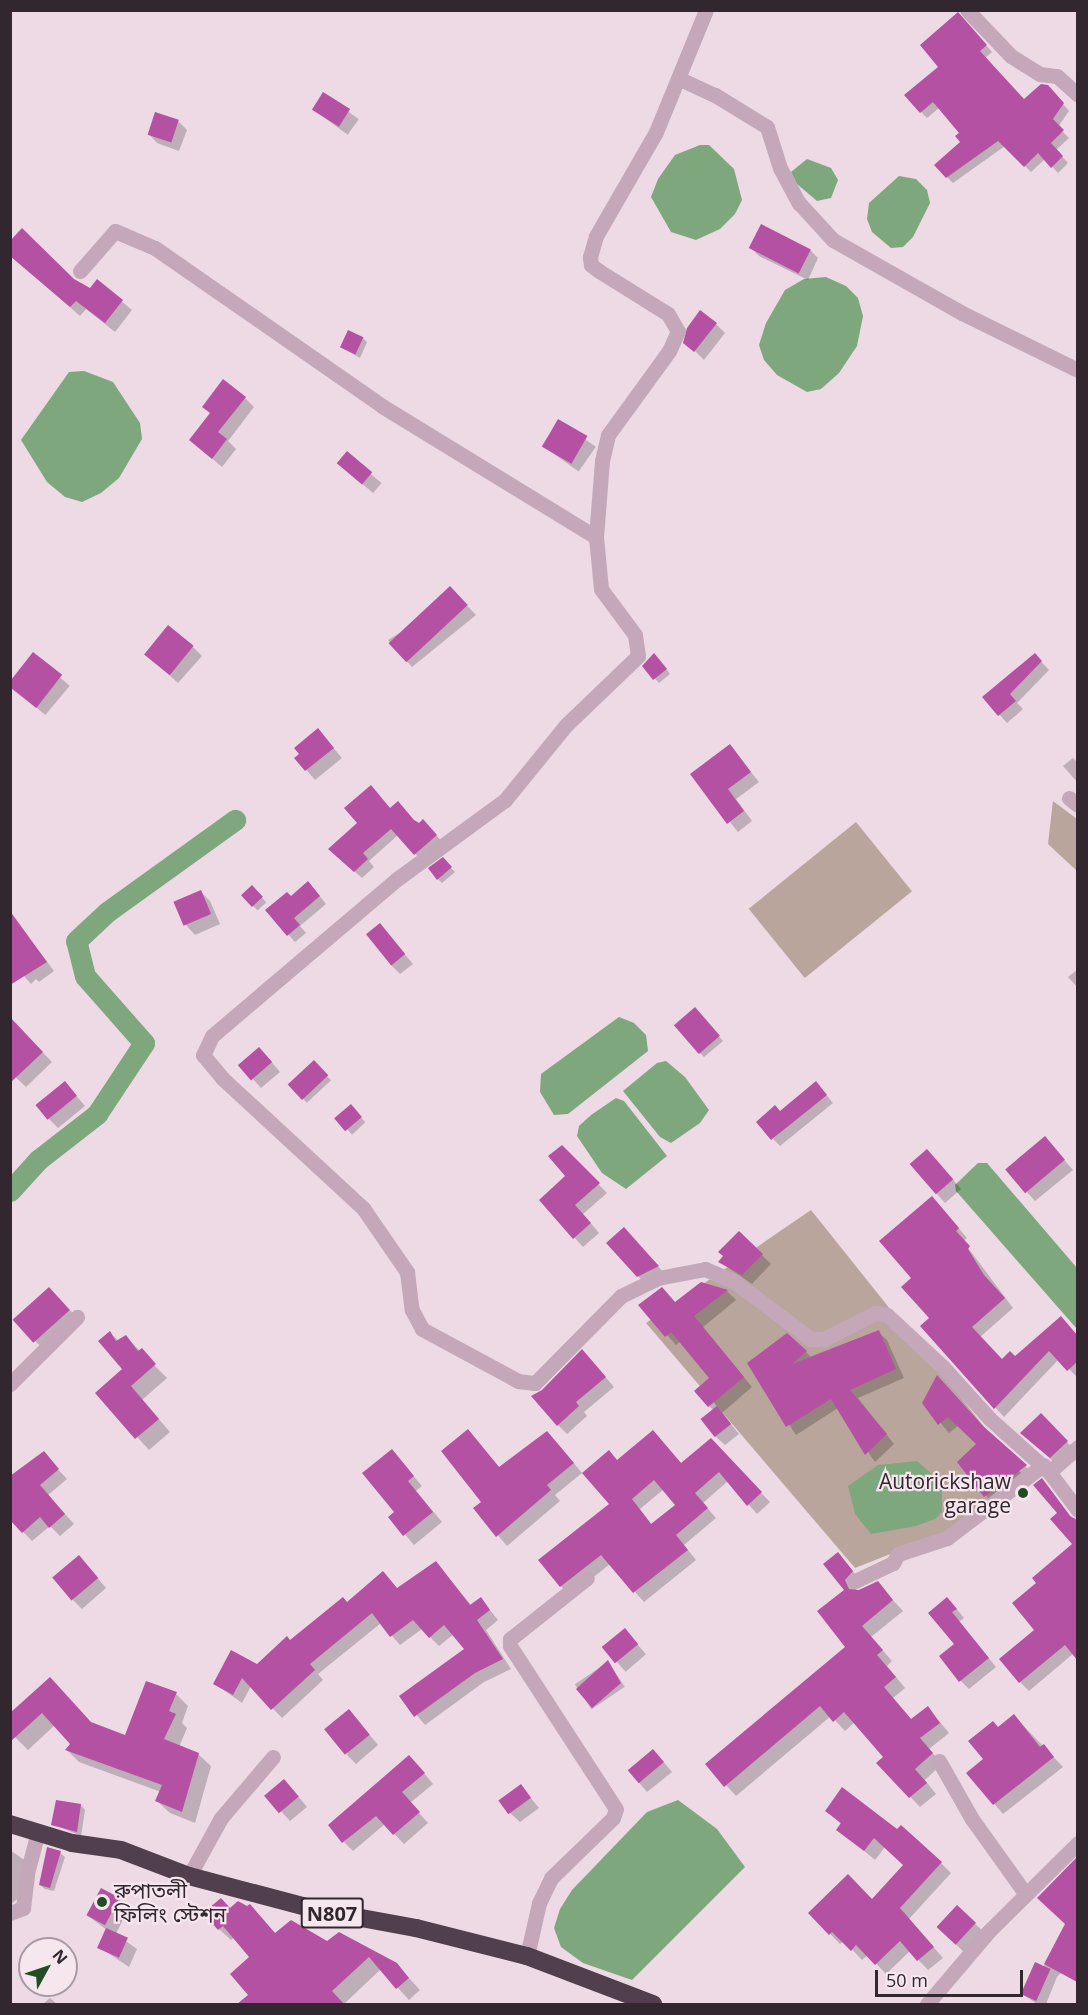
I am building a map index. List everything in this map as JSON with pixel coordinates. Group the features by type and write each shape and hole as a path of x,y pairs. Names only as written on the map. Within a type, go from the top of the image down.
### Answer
{"highway":[{"name":"N807","path":"10,1824 72,1843 121,1850 189,1876 318,1910 416,1928 527,1956 653,2004"}],"street":[{"path":"706,10 680,79 656,132 596,236 590,257 591,265 599,271 668,314 678,331 669,351 608,435 602,461 596,537 601,590 638,640 634,663 566,725 505,800 397,879 212,1036 203,1055 222,1078 363,1208 407,1272 412,1310 422,1329 518,1381 535,1383 621,1296 658,1278 705,1269 735,1282 811,1339 824,1339 875,1313 887,1315 943,1367 990,1419 1046,1468 1077,1510"},
{"path":"967,10 1011,56 1040,74 1057,76 1077,95"},
{"path":"680,79 715,95 767,127 780,168 799,203 833,240 962,313 1077,370"},
{"path":"80,272 115,231 154,248 382,406 596,537"},
{"path":"10,1384 77,1317"},
{"path":"855,1581 893,1563 898,1554 947,1538 1077,1447"},
{"path":"527,1956 539,1903 552,1878 613,1818 616,1809 510,1647 510,1639 587,1578"},
{"path":"189,1876 221,1818 273,1757"},
{"path":"939,1761 972,1819 1025,1893"},
{"path":"10,1913 23,1908 27,1872 38,1832"},
{"path":"927,2004 1025,1893 1077,1843"}],"shaded area":[{"path":"700,145 709,145 734,169 742,200 735,214 720,229 696,240 671,232 651,197 658,179 675,155"},
{"path":"807,159 831,168 838,180 831,198 817,201 797,184 791,172"},
{"path":"899,176 916,179 927,190 930,203 913,237 903,247 891,248 872,232 867,219 869,203"},
{"path":"826,277 846,286 858,298 863,316 857,346 839,373 821,389 807,392 777,375 764,360 759,345 766,323 785,290 804,279"},
{"path":"84,371 113,382 140,423 142,439 119,478 101,493 82,502 65,497 47,482 21,440 69,372"},
{"path":"1053,801 1077,819 1077,871 1048,844"},
{"path":"856,822 912,891 805,978 749,909"},
{"path":"619,1017 634,1023 646,1035 648,1051 568,1114 554,1115 540,1092 541,1074"},
{"path":"666,1061 685,1077 709,1110 700,1123 671,1143 660,1137 623,1091 657,1063"},
{"path":"616,1098 624,1101 667,1156 626,1189 602,1173 577,1136 579,1126"},
{"path":"978,1163 987,1163 1077,1268 1077,1329 956,1191 955,1185"},
{"path":"811,1210 1021,1473 949,1531 855,1568 646,1323"},
{"path":"917,1461 934,1476 942,1489 942,1512 935,1519 916,1526 871,1534 855,1514 848,1486 878,1465"},
{"path":"678,1800 717,1829 745,1867 632,1980 583,1963 561,1947 554,1928 560,1909 572,1890 647,1812"}],"building":[{"path":"958,12 987,45 980,51 1024,99 1041,84 1048,85 1064,103 1053,119 1064,130 1051,143 1063,156 1051,168 1038,153 1024,167 998,141 946,178 934,165 960,142 955,136 959,133 933,102 920,113 904,95 938,67 920,45"},
{"path":"323,92 350,109 339,127 312,110"},
{"path":"155,112 179,120 171,143 148,135"},
{"path":"761,224 811,249 799,273 749,248"},
{"path":"22,228 74,279 90,288 97,279 123,300 105,323 76,301 70,307 10,256 10,241"},
{"path":"700,310 717,323 694,352 683,343 687,328"},
{"path":"348,330 363,337 355,354 340,347"},
{"path":"223,379 246,397 218,432 227,439 212,459 189,440 210,413 202,407"},
{"path":"558,419 587,436 571,464 542,447"},
{"path":"347,451 372,472 362,484 337,463"},
{"path":"450,586 468,605 406,662 389,643"},
{"path":"168,625 194,646 170,675 144,655"},
{"path":"33,652 62,675 36,708 10,687 10,681"},
{"path":"654,653 667,669 653,680 642,666"},
{"path":"1035,653 1042,661 1010,694 1016,701 998,716 982,697"},
{"path":"318,728 334,748 305,771 294,758 299,754 294,748"},
{"path":"730,744 751,772 728,789 744,811 727,824 690,774"},
{"path":"371,785 390,808 398,801 414,820 419,823 423,819 437,835 414,855 391,829 363,853 368,859 354,872 328,849 357,823 344,808"},
{"path":"443,857 452,867 437,880 428,868"},
{"path":"308,881 320,896 294,918 300,925 287,936 265,910 287,892 291,896"},
{"path":"252,885 263,897 252,907 241,895"},
{"path":"201,890 211,914 184,926 173,902"},
{"path":"10,911 47,962 10,985"},
{"path":"380,923 405,954 391,965 366,934"},
{"path":"695,1007 720,1036 699,1054 674,1025"},
{"path":"10,1017 43,1052 10,1083"},
{"path":"259,1047 272,1062 251,1080 238,1065"},
{"path":"314,1060 328,1075 302,1100 288,1085"},
{"path":"65,1081 77,1096 47,1120 35,1105"},
{"path":"816,1081 827,1095 771,1140 756,1122 775,1105 780,1111"},
{"path":"351,1104 362,1117 345,1131 334,1118"},
{"path":"1045,1136 1065,1160 1025,1193 1005,1169"},
{"path":"562,1145 600,1183 575,1205 591,1223 573,1239 539,1200 565,1176 548,1156"},
{"path":"927,1149 953,1179 936,1194 910,1164"},
{"path":"932,1196 959,1228 956,1231 970,1246 968,1249 984,1275 1005,1298 972,1327 1002,1359 1010,1351 1015,1356 1061,1316 1077,1335 1077,1362 1067,1371 1049,1351 994,1409 920,1326 929,1318 901,1287 911,1278 879,1241"},
{"path":"624,1227 659,1266 637,1277 606,1243"},
{"path":"739,1231 763,1254 742,1275 718,1262 723,1256 718,1252"},
{"path":"701,1282 728,1290 694,1316 744,1377 708,1407 694,1391 709,1378 671,1332 665,1337 638,1305 662,1287 675,1302"},
{"path":"49,1287 70,1310 33,1343 13,1320"},
{"path":"879,1330 896,1369 850,1390 887,1434 865,1455 831,1399 786,1427 747,1363 787,1333 807,1351 792,1364"},
{"path":"110,1331 116,1341 126,1335 138,1351 142,1348 156,1364 131,1386 159,1419 135,1439 95,1393 122,1369 98,1341"},
{"path":"582,1349 606,1377 576,1402 579,1406 557,1426 531,1396 542,1390"},
{"path":"937,1375 983,1426 1027,1465 984,1497 957,1462 976,1444 948,1417 938,1425 922,1403"},
{"path":"717,1406 731,1424 715,1437 700,1419"},
{"path":"1041,1413 1068,1441 1050,1458 1020,1433"},
{"path":"468,1429 499,1467 547,1431 574,1463 547,1485 551,1490 496,1537 473,1508 481,1502 441,1451"},
{"path":"653,1430 681,1463 711,1438 762,1492 747,1506 719,1472 695,1493 708,1508 676,1535 688,1550 633,1593 601,1555 560,1587 538,1560 609,1504 582,1473 609,1450 617,1460","holes":["654,1480 675,1505 651,1524 632,1499"]},
{"path":"392,1449 414,1476 408,1481 433,1512 403,1536 388,1517 394,1512 362,1473"},
{"path":"44,1451 59,1469 40,1485 65,1514 49,1528 40,1517 22,1533 10,1520 10,1476"},
{"path":"1042,1478 1070,1516 1077,1520 1077,1660 1065,1645 1019,1683 999,1659 1034,1630 1012,1603 1036,1583 1032,1578 1072,1544 1050,1519 1057,1513 1033,1485"},
{"path":"838,1552 853,1571 845,1580 849,1589 859,1590 878,1581 893,1600 862,1626 883,1650 877,1655 896,1677 884,1687 911,1719 928,1706 940,1723 920,1738 933,1753 915,1769 927,1783 909,1798 876,1763 883,1757 844,1712 833,1722 820,1706 724,1787 705,1764 845,1647 817,1611 844,1590 823,1564"},
{"path":"79,1555 98,1578 71,1600 52,1577"},
{"path":"436,1561 470,1605 481,1597 490,1610 477,1620 503,1659 475,1673 414,1717 399,1696 464,1649 444,1625 429,1638 413,1620 390,1637 372,1613 310,1664 315,1670 271,1710 242,1678 233,1695 213,1684 231,1650 257,1664 287,1636 290,1640 343,1597 347,1602 383,1571 397,1588"},
{"path":"947,1597 957,1609 952,1612 989,1658 959,1682 939,1656 954,1644 928,1613"},
{"path":"625,1628 638,1644 615,1663 602,1647"},
{"path":"608,1660 621,1683 592,1708 576,1689"},
{"path":"50,1677 91,1722 125,1735 146,1681 177,1692 169,1711 176,1714 164,1739 199,1753 182,1812 155,1801 162,1785 65,1750 70,1744 42,1713 10,1742 10,1713"},
{"path":"349,1709 370,1735 345,1755 324,1729"},
{"path":"1014,1714 1040,1747 1044,1744 1054,1757 993,1805 966,1773 983,1759 968,1741 993,1721 998,1727"},
{"path":"653,1749 664,1762 639,1783 628,1770"},
{"path":"409,1755 425,1773 402,1792 420,1812 393,1835 376,1816 342,1843 328,1825"},
{"path":"284,1779 299,1797 279,1813 264,1796"},
{"path":"521,1784 531,1798 508,1814 498,1800"},
{"path":"842,1787 897,1829 901,1825 942,1862 900,1908 934,1947 917,1961 900,1941 875,1965 856,1945 851,1951 832,1932 829,1935 808,1913 848,1874 872,1899 903,1865 874,1838 864,1851 836,1830 841,1823 825,1811"},
{"path":"56,1800 81,1804 77,1832 51,1825"},
{"path":"47,1847 61,1851 50,1888 39,1885"},
{"path":"1077,1857 1077,1982 1044,1964 1065,1924 1037,1898"},
{"path":"101,1888 120,1898 105,1925 86,1915"},
{"path":"221,1898 230,1908 238,1901 247,1906 250,1904 275,1933 291,1920 327,1941 339,1932 397,1963 409,1978 396,1989 369,1957 332,1991 344,2004 237,2004 248,1995 230,1974 249,1957 223,1926 218,1930 203,1913"},
{"path":"957,1905 976,1923 956,1945 937,1927"},
{"path":"106,1928 128,1938 119,1958 97,1948"},
{"path":"1035,1962 1051,1969 1036,2001 1021,1994"}],"waterway":[{"path":"10,1191 38,1160 97,1114 144,1043 85,976 76,941 107,912 235,820"}],"place":[{"name":"Autorickshaw garage","path":"1023,1493"},
{"name":"রুপাতলী ফিলিং স্টেশন","path":"102,1902"}]}
